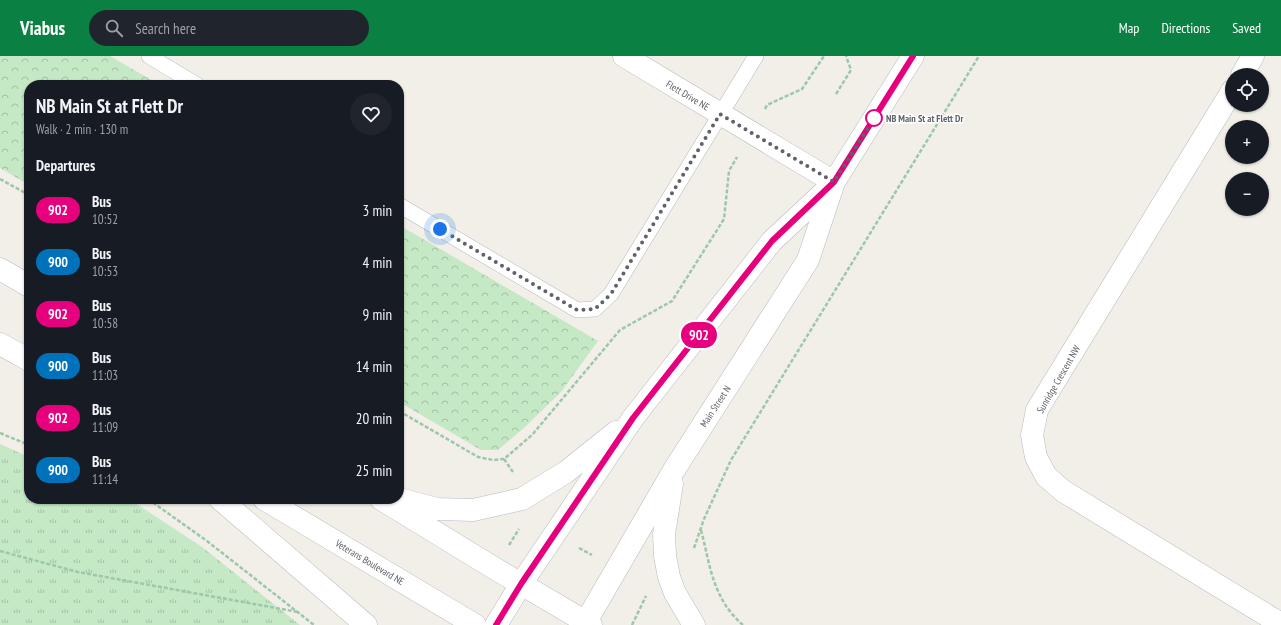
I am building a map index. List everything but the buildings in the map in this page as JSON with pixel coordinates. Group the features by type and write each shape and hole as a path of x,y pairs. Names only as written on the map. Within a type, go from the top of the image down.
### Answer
{"main road":[{"name":"Flett Drive NE","path":"624,56 834,182"},
{"name":"Main Street N","path":"587,624 617,568 674,470 808,260 834,182 913,56"},
{"path":"1246,68 1253,56"},
{"name":"Sunridge Crescent NW","path":"1225,102 1037,410 1032,435 1036,457 1046,476 1063,491 1281,624"},
{"name":"Main Street N","path":"496,625 521,584 633,418 772,241 834,182"},
{"path":"0,269 24,283"},
{"path":"0,344 24,357"},
{"path":"404,500 437,509 473,510 522,499 566,472 633,418"},
{"path":"674,470 664,534 665,556 669,577 675,593 694,625"},
{"path":"226,504 366,625"},
{"name":"Veterans Boulevard NE","path":"272,504 475,625"},
{"path":"389,504 587,624"}],"lane":[{"path":"148,56 189,80"},
{"path":"404,208 577,310 595,309 611,294 756,56"}],"path":[{"path":"404,414 478,457 494,460 504,459 532,435 620,330 672,301 724,219 729,171 767,105 802,89 824,56"},
{"path":"836,94 851,70 846,56"},
{"path":"743,625 724,603 714,583 700,529 704,518 731,460 979,56"},
{"path":"0,179 24,192"},
{"path":"0,434 24,443"},
{"path":"155,504 207,541 314,625"},
{"path":"505,550 521,527"},
{"path":"555,535 617,568"},
{"path":"0,551 78,572 298,612"},
{"path":"632,625 648,592"}],"green space":[{"path":"0,56 110,56 151,80 24,80 24,182 0,168"},
{"path":"404,228 598,341 561,392 525,427 498,450 481,450 404,405"},
{"path":"0,444 24,455 24,504 137,504 202,547 300,625 0,625"}],"bus line":[{"name":"902","path":"496,625 521,584 633,418 772,241 834,182 913,56"}],"place":[{"name":"NB Main St at Flett Dr","path":"874,118"}],"route":[{"path":"440,229 577,310 595,309 611,294 720,114 834,182 874,118"}]}
